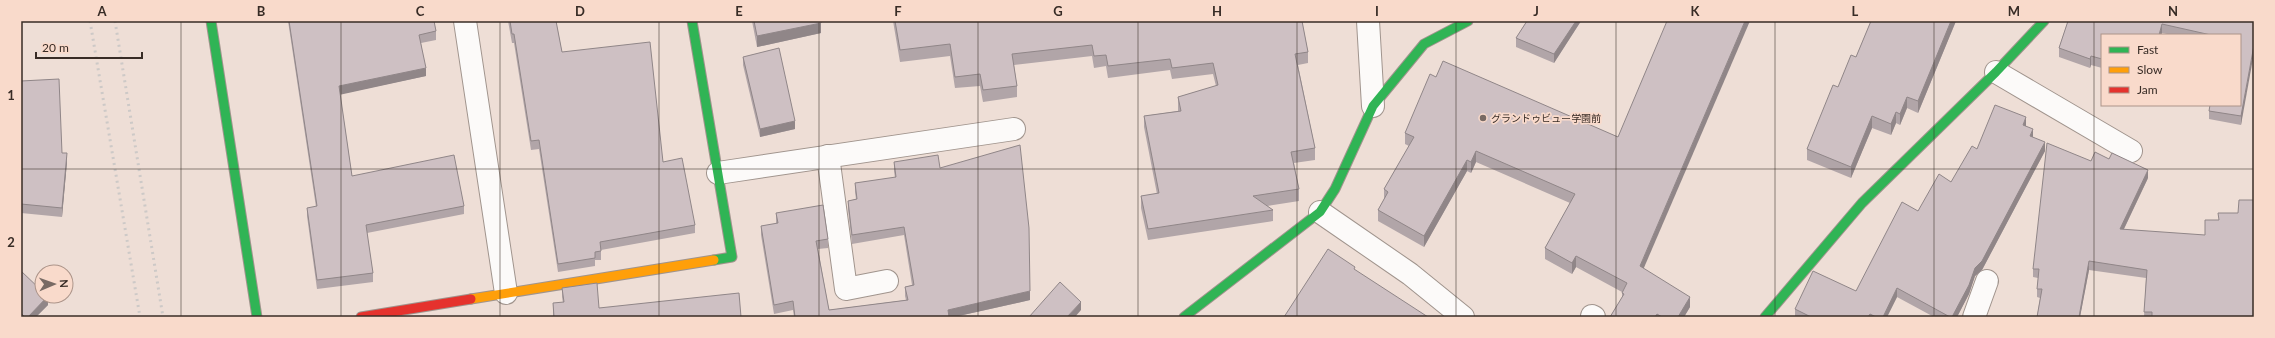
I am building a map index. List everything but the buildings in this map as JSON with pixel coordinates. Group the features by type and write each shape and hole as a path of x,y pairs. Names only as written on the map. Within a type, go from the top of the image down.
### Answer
{"street":[{"path":"211,21 257,317"},
{"path":"465,21 506,293"},
{"path":"361,317 732,257 692,21"},
{"path":"1368,21 1373,106"},
{"path":"1184,317 1286,240 1320,212 1335,189 1373,106 1424,44 1468,21"},
{"path":"1765,317 1862,203 1996,72 2044,21"},
{"path":"1996,72 2131,151"},
{"path":"718,173 1014,129"},
{"path":"828,156 846,289 887,281"},
{"path":"1320,212 1410,274 1463,317"},
{"path":"1974,317 1987,281"}],"railway":[{"path":"90,21 140,317"},
{"path":"115,21 163,317"}],"traffic: fast":[{"path":"211,21 257,317"},
{"path":"692,21 732,257 714,260"},
{"path":"1184,317 1320,212 1335,189 1373,106 1424,44 1468,21"},
{"path":"1765,317 1862,203 1996,72 2044,21"}],"traffic: slow":[{"path":"471,299 714,260"}],"traffic: jam":[{"path":"361,317 471,299"}],"place":[{"name":"グランドゥビュー学園前","path":"1483,118"}]}
